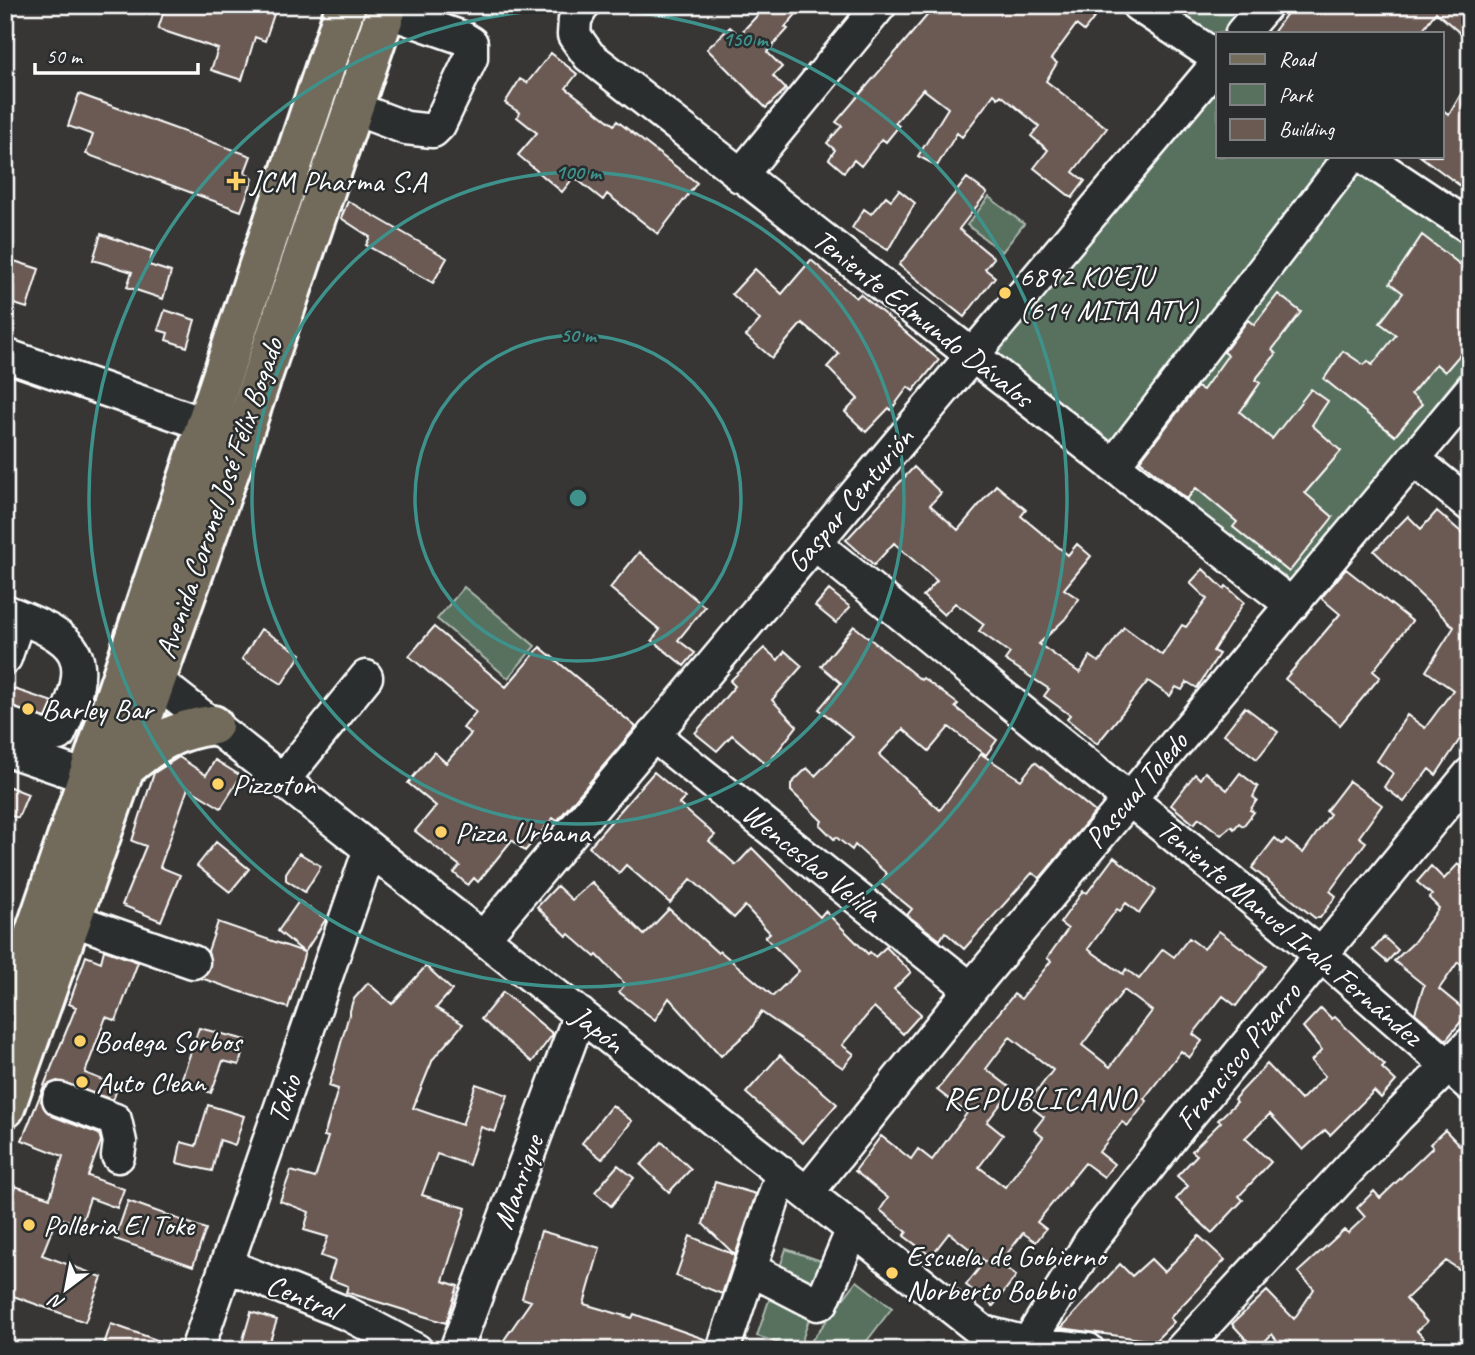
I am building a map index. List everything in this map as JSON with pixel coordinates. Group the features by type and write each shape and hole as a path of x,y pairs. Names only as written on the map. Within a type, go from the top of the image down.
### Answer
{"main road":[{"name":"Avenida Coronel José Félix Bogado","path":"5,1019 106,773 141,669 204,424 346,5"},
{"name":"Avenida Coronel José Félix Bogado","path":"141,669 242,436 387,8"},
{"path":"106,773 162,739 189,728 213,725"},
{"name":"Avenida Coronel José Félix Bogado","path":"24,1095 71,919 106,773"}],"street":[{"path":"740,176 880,5"},
{"path":"1138,5 1216,60"},
{"path":"1243,32 1266,5"},
{"path":"353,108 406,128 433,131 439,125 471,58 471,43 463,38 387,8"},
{"name":"Teniente Edmundo Dávalos","path":"579,12 573,35 589,56 1292,606"},
{"name":"Gaspar Centurión","path":"483,938 1216,63"},
{"path":"1113,466 1276,250 1349,158"},
{"path":"1366,158 1470,227"},
{"path":"5,355 242,436"},
{"name":"Pascual Toledo","path":"807,1193 971,989 1470,391"},
{"path":"1413,459 1470,505"},
{"name":"Teniente Manuel Irala Fernández","path":"814,543 1321,955 1463,1065"},
{"path":"5,658 12,614 67,640 74,650 80,670 59,734 46,737 5,723"},
{"name":"Japón","path":"141,669 853,1229 1009,1344"},
{"path":"283,780 366,677"},
{"name":"Wenceslao Velilla","path":"653,735 971,989"},
{"path":"5,749 106,773"},
{"name":"Francisco Pizarro","path":"1009,1344 1470,774"},
{"name":"Tokio","path":"197,1350 370,849"},
{"path":"71,919 192,962"},
{"name":"Manrique","path":"456,1350 580,1014"},
{"path":"1181,1350 1463,1065"},
{"path":"24,1095 115,1120 119,1129 118,1156"},
{"path":"723,1350 782,1173"},
{"path":"750,1269 818,1304 822,1302 853,1229"},
{"name":"Central","path":"226,1265 350,1315 416,1350"},
{"path":"1009,1344 1088,1350"}],"green space":[{"path":"1157,5 1249,5 1228,32 1216,32 1216,43"},
{"path":"1216,92 1216,158 1336,158 1470,247 1470,362 1293,583 989,355"},
{"path":"989,197 1024,224 1002,252 967,225"},
{"path":"464,587 535,646 508,678 437,619"},
{"path":"786,1249 827,1263 799,1350 757,1336"},
{"path":"857,1281 892,1308 860,1350 814,1350 808,1345"}],"building":[{"path":"166,5 277,5 265,41 255,37 242,80 211,70 218,49 158,29"},
{"path":"767,5 804,5 785,27 788,29 767,52 782,67 773,76 786,89 766,108 707,49 730,27 739,35"},
{"path":"936,5 1104,5 1084,31 1076,25 1051,59 1057,63 1046,81 1107,128 1073,172 1085,181 1072,198 1034,168 1048,150 1031,136 1039,126 1001,95 998,98 994,94 962,137 957,133 937,166 918,156 948,108 923,89 895,123 899,126 886,142 882,139 861,166 854,160 844,172 829,159 835,150 827,143 842,126 836,122"},
{"path":"1293,5 1470,5 1470,42 1436,12 1421,32 1274,32"},
{"path":"551,53 577,74 566,88 614,125 617,121 697,183 658,234 607,194 603,200 574,177 562,192 518,155 537,133 517,117 520,113 505,103 520,79 527,83"},
{"path":"1470,78 1470,193 1423,158 1444,158 1444,111 1449,115"},
{"path":"79,94 251,156 245,172 253,179 241,211 86,154 93,135 68,126"},
{"path":"967,178 987,193 959,229 994,258 985,269 995,277 964,317 899,265"},
{"path":"899,190 915,203 888,250 852,228 864,209 871,214 886,196 891,200"},
{"path":"348,201 447,258 433,283 366,245 370,237 341,218"},
{"path":"101,234 153,252 149,265 171,272 163,299 127,287 132,272 93,260"},
{"path":"1422,235 1470,272 1470,343 1445,372 1436,364 1411,394 1422,404 1395,436 1324,379 1343,351 1364,365 1368,361 1372,365 1396,335 1380,323 1403,293 1390,283"},
{"path":"5,258 39,269 27,308 5,301"},
{"path":"811,260 856,298 860,294 939,360 913,391 908,387 891,410 889,408 866,432 845,412 858,399 827,367 839,354 802,323 772,358 746,336 760,320 732,294 755,269 782,294"},
{"path":"1278,294 1301,312 1272,350 1276,354 1255,380 1260,383 1240,412 1272,439 1311,389 1328,401 1312,425 1341,451 1305,493 1333,517 1289,572 1233,527 1237,522 1196,488 1187,499 1140,461 1197,387 1203,390 1228,355 1224,352 1248,320 1254,325"},
{"path":"165,310 195,320 187,347 166,340 168,333 158,330"},
{"path":"914,467 941,493 930,505 958,530 996,485 1026,510 1021,516 1068,555 1077,544 1091,556 1064,589 1079,599 1065,619 1039,644 1080,673 1090,656 1099,662 1124,627 1162,655 1182,625 1186,627 1207,599 1190,583 1203,569 1224,589 1226,586 1244,602 1213,651 1219,654 1197,688 1187,682 1182,690 1176,687 1170,696 1148,681 1097,744 1067,719 1070,715 1044,696 1049,689 1005,660 1010,653 979,631 984,624 955,603 944,615 923,596 937,581 894,543 874,565 846,540"},
{"path":"1437,511 1470,540 1470,724 1436,775 1429,769 1404,802 1384,787 1393,773 1377,761 1407,715 1425,728 1453,690 1426,671 1454,627 1374,551 1408,516 1421,529"},
{"path":"639,552 705,607 678,640 695,653 684,666 652,640 660,630 610,588"},
{"path":"1346,569 1412,621 1373,671 1380,677 1340,725 1285,679 1340,614 1321,598"},
{"path":"829,590 850,607 836,623 815,606"},
{"path":"854,626 921,680 923,678 958,704 955,707 997,740 986,755 949,727 929,751 903,729 879,755 940,810 981,754 1021,780 1035,762 1095,812 1040,878 1032,873 964,949 945,932 940,940 907,915 912,909 880,883 887,874 855,845 852,850 836,837 834,839 820,825 822,821 791,791 791,784 807,768 815,776 853,737 819,709 841,683 821,666"},
{"path":"434,627 506,687 540,647 636,727 557,821 553,818 525,851 512,840 478,882 474,878 468,885 454,873 460,866 415,831 436,806 408,783 434,752 446,763 471,734 463,728 476,712 409,656"},
{"path":"261,629 301,654 282,684 242,659"},
{"path":"764,648 778,660 785,651 802,666 772,700 797,726 767,765 732,735 717,751 695,733 735,686 730,681"},
{"name":"Barley Bar","path":"5,686 53,702 46,718 5,705"},
{"path":"1245,707 1278,732 1257,759 1224,734"},
{"path":"179,757 206,775 215,760 241,776 221,808 188,788 160,867 180,875 161,921 122,905 146,846 132,841 154,773"},
{"path":"654,772 685,798 679,804 715,835 709,841 736,865 752,848 820,917 825,911 868,954 870,952 875,957 886,947 911,972 894,989 921,1014 903,1034 874,1007 842,1045 854,1054 843,1068 761,1012 751,1029 721,1056 669,998 655,1020 619,992 625,984 597,955 595,957 569,934 567,936 537,907 557,886 572,900 592,882 644,935 669,909 718,953 720,951 773,996 799,971 765,937 770,933 745,906 734,918 691,879 670,903 626,865 619,873 589,847"},
{"path":"1205,772 1227,790 1240,773 1258,787 1253,797 1257,800 1250,810 1254,812 1243,826 1239,823 1234,829 1231,826 1221,835 1199,818 1194,824 1171,805 1195,774 1200,779"},
{"path":"1349,781 1382,805 1359,837 1366,842 1330,891 1336,896 1320,918 1315,918 1252,868 1275,838 1282,844 1286,840 1303,853 1330,814 1326,811"},
{"path":"5,785 28,794 18,818 5,813"},
{"path":"216,842 249,869 230,892 197,866"},
{"path":"299,853 321,866 305,892 286,880 286,873"},
{"path":"1114,857 1156,890 1139,913 1126,903 1120,911 1117,909 1088,949 1123,974 1126,969 1139,979 1163,949 1174,957 1189,938 1204,949 1219,931 1266,966 1236,1006 1223,996 1193,1034 1202,1041 1189,1058 1181,1051 1144,1099 1147,1101 1128,1126 1122,1122 1099,1152 1114,1164 1104,1177 1085,1163 1037,1222 1046,1229 1036,1242 1023,1233 1000,1263 1016,1276 993,1306 966,1285 985,1261 949,1233 931,1256 904,1236 907,1232 880,1210 888,1198 855,1171 881,1136 911,1159 918,1149 932,1160 967,1113 937,1090 1014,994 1021,999 1051,961 1047,958 1068,929 1060,923 1083,891 1087,893","holes":["1124,990 1152,1011 1110,1067 1082,1045","1010,1037 1053,1070 1027,1104 1044,1117 1034,1130 1043,1137 1005,1187 979,1167 1003,1135 987,1122 1012,1089 986,1069"]},
{"path":"1458,864 1470,874 1470,972 1458,962 1439,989 1468,1013 1446,1040 1415,1013 1424,985 1394,961 1413,943 1439,908 1429,898 1432,895 1417,882 1431,866 1444,879"},
{"path":"299,901 326,919 305,952 288,1008 201,978 210,967 208,951 218,922 304,952 278,931"},
{"path":"1384,937 1398,950 1387,962 1373,950"},
{"path":"104,950 138,962 116,1021 106,1017 85,1073 118,1086 113,1100 57,1081 47,1085 41,1101 52,1116 99,1134 101,1141 88,1176 124,1189 117,1208 90,1198 81,1225 57,1217 42,1255 102,1277 85,1322 5,1293 5,1214 15,1186 50,1198 63,1156 22,1140 76,1007 69,1004 86,956 101,962"},
{"path":"426,966 452,990 436,1008 463,1024 433,1059 413,1108 462,1125 476,1084 508,1095 495,1132 481,1127 469,1165 437,1154 422,1195 466,1208 443,1281 458,1286 446,1323 346,1292 348,1286 329,1279 335,1261 321,1256 328,1237 304,1230 309,1212 280,1201 291,1171 315,1178 328,1137 324,1136 338,1089 329,1086 353,1000 368,983 392,1004"},
{"path":"503,992 553,1034 532,1062 481,1019"},
{"path":"1321,1008 1332,1019 1335,1017 1385,1065 1382,1068 1396,1081 1381,1098 1374,1091 1330,1135 1325,1130 1303,1150 1270,1114 1245,1138 1271,1162 1239,1196 1243,1200 1212,1233 1176,1199 1188,1186 1177,1176 1197,1155 1192,1151 1221,1122 1218,1120 1237,1102 1234,1099 1267,1064 1301,1100 1325,1076 1311,1061 1322,1050 1303,1027"},
{"path":"199,1028 246,1040 239,1065 223,1061 211,1093 181,1081"},
{"path":"780,1055 837,1104 803,1143 746,1093"},
{"path":"208,1105 244,1116 235,1145 220,1140 212,1171 177,1163 181,1142 196,1146"},
{"path":"612,1105 632,1121 602,1159 582,1143"},
{"path":"1445,1130 1467,1153 1461,1158 1470,1167 1470,1276 1446,1261 1406,1299 1427,1322 1417,1331 1435,1350 1301,1350 1287,1340 1281,1346 1272,1334 1256,1350 1232,1324 1267,1291 1294,1319 1314,1289 1298,1272 1344,1230 1348,1233 1365,1217 1357,1208 1374,1191 1380,1198 1433,1147 1430,1144"},
{"path":"662,1142 691,1169 669,1192 641,1165"},
{"path":"618,1165 634,1178 611,1206 595,1192"},
{"path":"715,1182 756,1194 722,1294 676,1276 690,1236 735,1255 703,1224"},
{"path":"128,1201 206,1229 193,1266 115,1239"},
{"path":"541,1231 600,1248 584,1304 632,1318 634,1314 707,1340 705,1350 497,1350 531,1301 522,1298"},
{"path":"1199,1236 1225,1260 1170,1318 1174,1322 1155,1341 1061,1328 1120,1264 1132,1276 1151,1259 1164,1272"},
{"path":"251,1312 277,1320 267,1350 240,1350"},
{"path":"111,1324 177,1347 177,1350 102,1350"}],"place":[{"name":"JCM Pharma S.A","path":"236,181"},
{"name":"6892 KO'EJU (614 MITA ATY)","path":"1005,293"},
{"name":"Barley Bar","path":"28,709"},
{"name":"Pizzoton","path":"218,784"},
{"name":"Pizza Urbana","path":"441,832"},
{"name":"Bodega Sorbos","path":"80,1041"},
{"name":"Auto Clean","path":"82,1082"},
{"name":"Polleria El Toke","path":"29,1225"},
{"name":"Escuela de Gobierno Norberto Bobbio","path":"892,1273"}],"district":[{"name":"REPUBLICANO","path":"1040,1098"}]}
